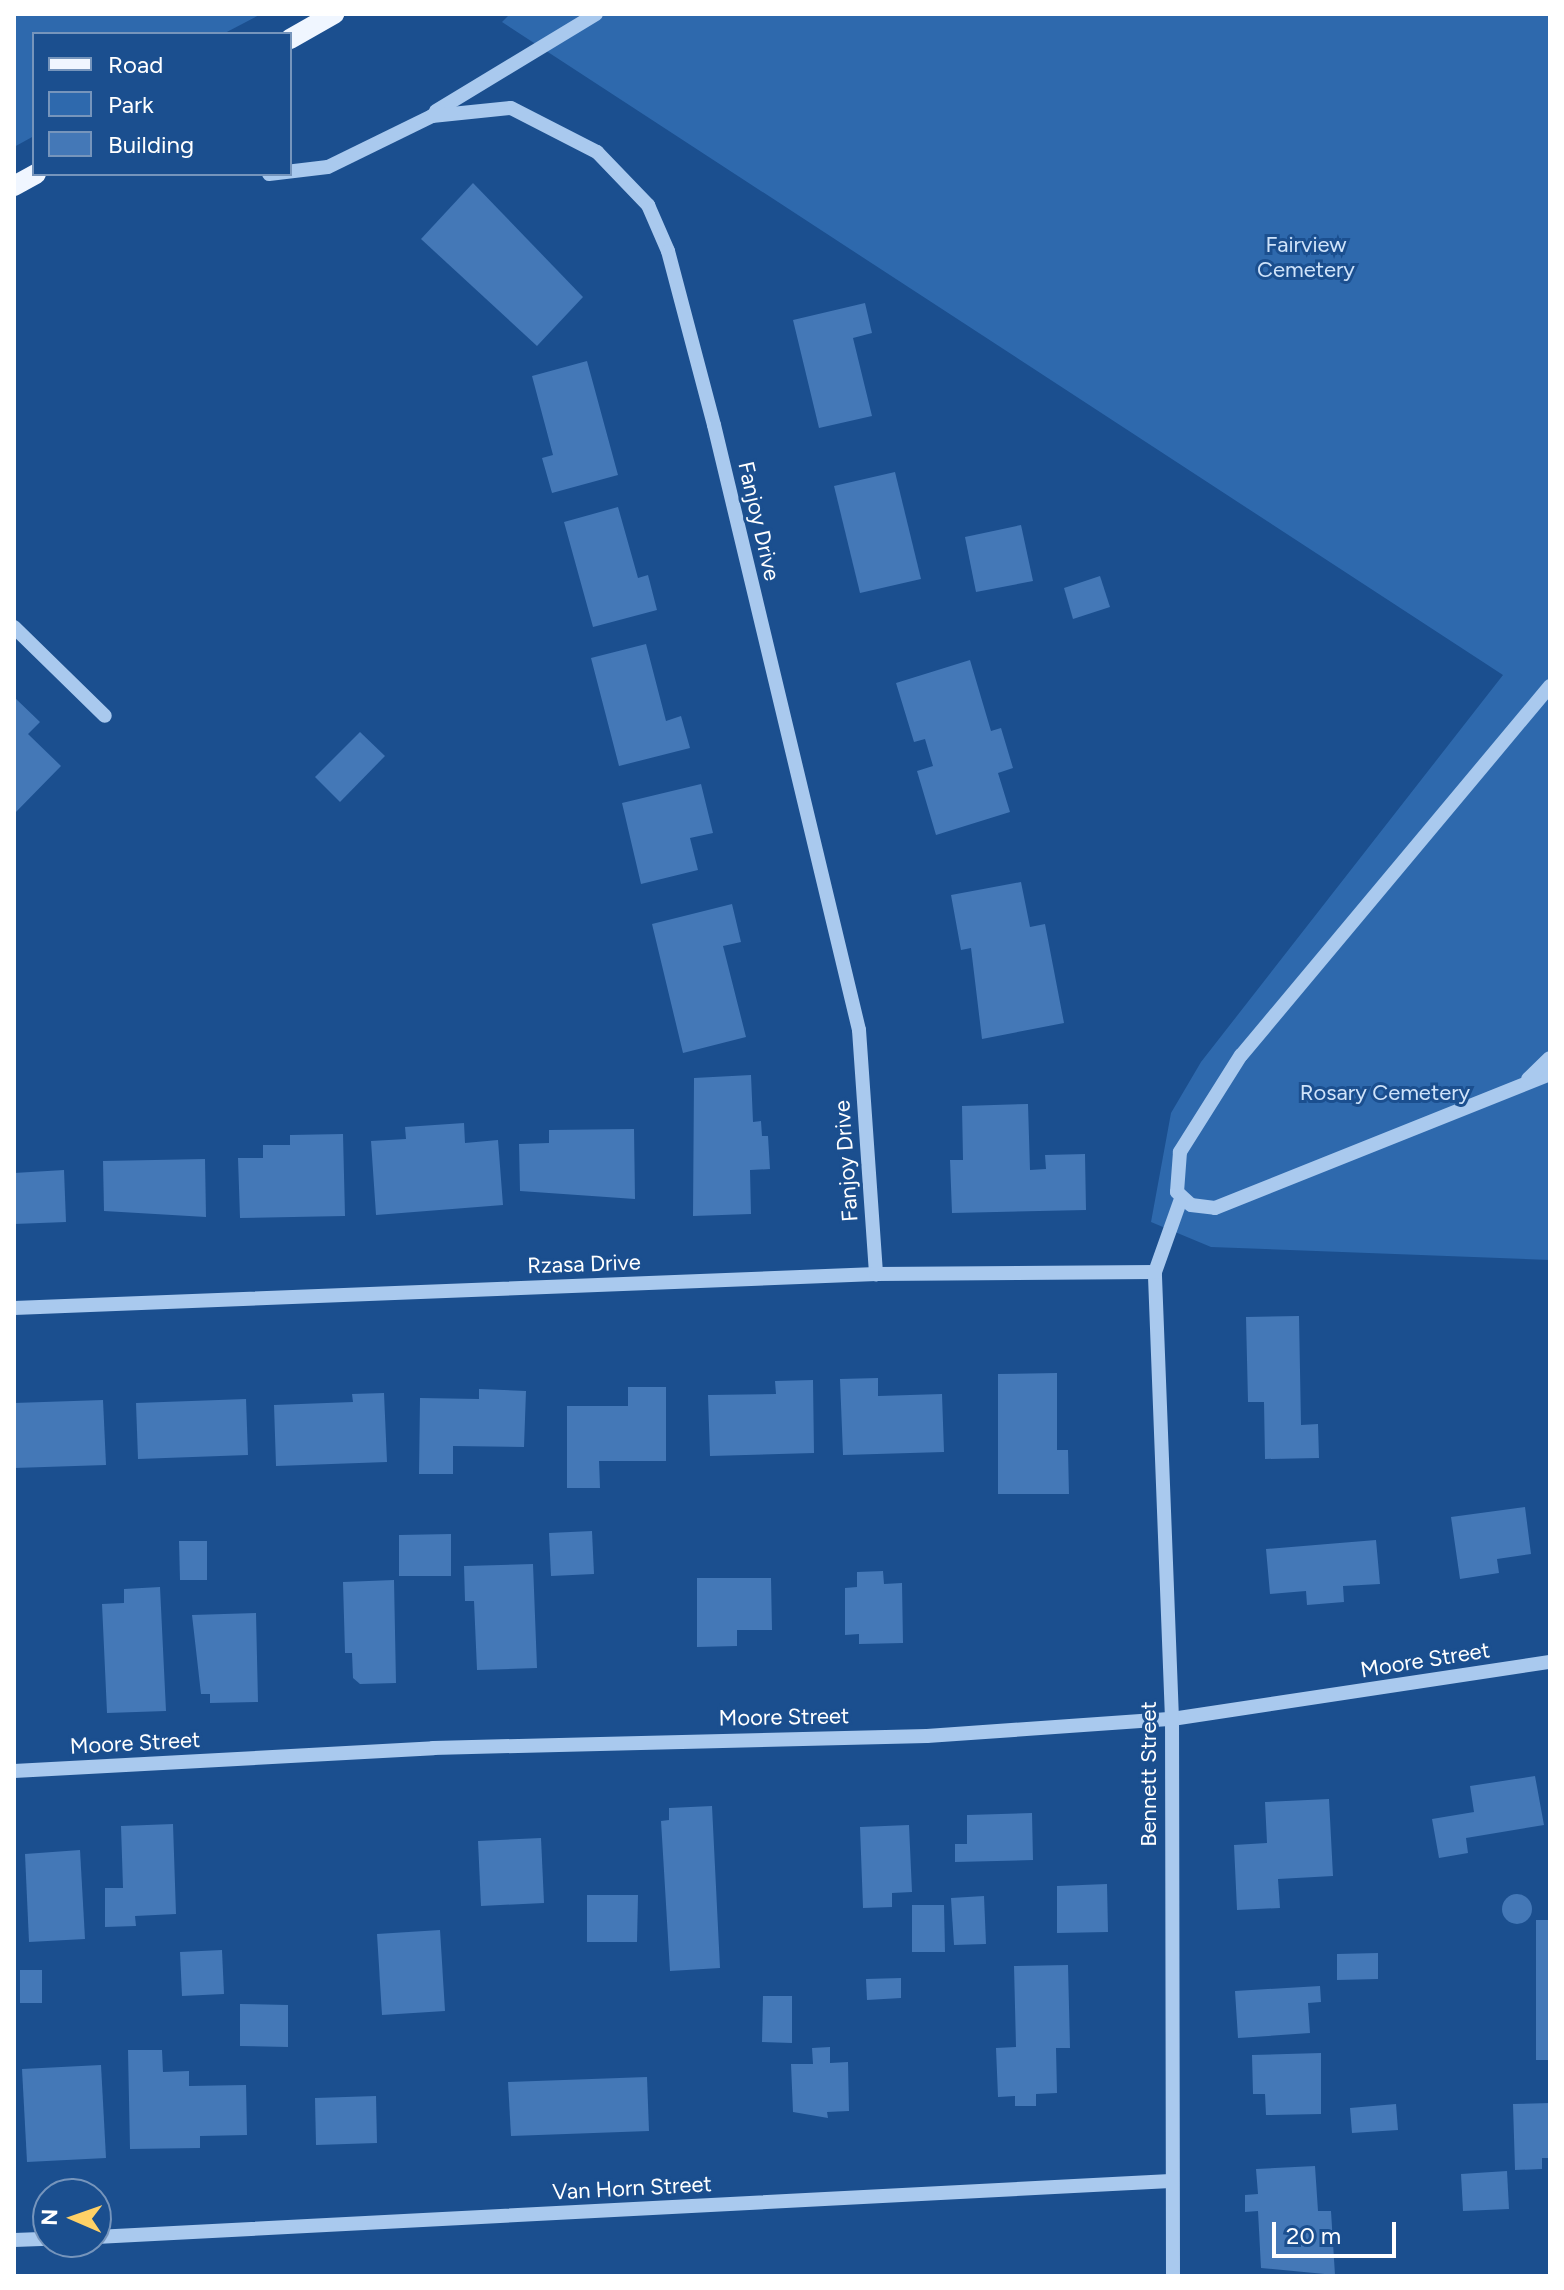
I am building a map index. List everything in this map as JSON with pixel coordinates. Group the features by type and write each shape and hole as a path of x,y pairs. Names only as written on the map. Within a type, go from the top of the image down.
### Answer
{"main road":[{"path":"292,38 334,14"},
{"path":"14,186 32,176"}],"street":[{"path":"421,121 596,14"},
{"name":"Fanjoy Drive","path":"292,171 328,167 421,121 485,107 555,126 635,185 668,251 859,1030 876,1274"},
{"path":"14,627 105,716"},
{"path":"1155,1272 1181,1199 1174,1181 1180,1152 1241,1055 1550,686"},
{"path":"1523,1085 1550,1058"},
{"path":"1181,1199 1215,1208 1550,1074"},
{"name":"Rzasa Drive","path":"14,1308 876,1274 1155,1272"},
{"name":"Bennett Street","path":"1155,1272 1172,1719 1173,2276"},
{"name":"Moore Street","path":"14,1771 433,1748 927,1736 1172,1719 1550,1662"},
{"name":"Van Horn Street","path":"112,2236 1171,2181"}],"green space":[{"path":"14,14 261,14 227,32 32,32 32,137 14,147"},
{"name":"Fairview Cemetery","path":"510,14 1550,14 1550,1260 1211,1247 1151,1222 1171,1113 1201,1062 1503,675 502,22"}],"building":[{"path":"473,183 583,297 537,346 421,239"},
{"path":"865,303 872,333 853,338 872,416 819,428 793,320"},
{"path":"587,361 618,475 552,493 542,458 553,455 532,376"},
{"path":"895,472 921,579 860,593 834,486"},
{"path":"618,507 638,578 648,575 657,610 593,627 564,522"},
{"path":"1021,525 1033,581 976,592 965,537"},
{"path":"1100,576 1110,607 1073,619 1064,588"},
{"path":"646,644 666,721 681,716 690,748 619,766 591,658"},
{"path":"970,660 991,731 1001,728 1013,768 998,773 1010,812 936,835 917,771 933,766 925,739 914,742 896,683"},
{"path":"14,697 40,722 28,734 61,766 14,814"},
{"path":"360,732 385,756 340,802 315,777"},
{"path":"701,784 713,833 690,838 698,870 641,884 622,803"},
{"path":"1021,882 1030,927 1045,924 1064,1023 982,1039 971,948 961,950 951,895"},
{"path":"732,904 741,942 723,946 746,1037 683,1053 652,924"},
{"path":"751,1075 753,1122 761,1121 762,1136 768,1136 770,1169 750,1170 751,1214 693,1216 694,1078"},
{"path":"1028,1104 1030,1170 1046,1169 1045,1155 1085,1154 1086,1210 952,1213 950,1160 963,1160 962,1106"},
{"path":"464,1123 465,1143 498,1140 503,1205 376,1215 371,1141 406,1139 405,1127"},
{"path":"634,1129 635,1199 520,1191 519,1144 549,1143 549,1130"},
{"path":"343,1134 345,1216 240,1218 238,1158 263,1158 263,1145 290,1145 290,1135"},
{"path":"205,1159 206,1217 104,1211 103,1161"},
{"path":"64,1170 66,1222 14,1224 14,1173"},
{"path":"1299,1316 1301,1425 1318,1424 1319,1458 1265,1459 1264,1402 1248,1402 1246,1317"},
{"path":"1057,1373 1057,1450 1068,1450 1069,1494 998,1494 998,1374"},
{"path":"878,1378 878,1396 942,1394 944,1452 843,1455 840,1379"},
{"path":"813,1380 814,1453 710,1456 708,1395 776,1394 775,1381"},
{"path":"628,1387 666,1387 666,1461 599,1461 600,1488 567,1488 567,1406 628,1406"},
{"path":"479,1389 526,1391 524,1447 453,1446 453,1474 419,1474 420,1398 479,1399"},
{"path":"384,1393 387,1462 276,1466 274,1405 353,1402 352,1394"},
{"path":"246,1399 248,1455 138,1459 136,1403"},
{"path":"103,1400 106,1465 14,1468 14,1403"},
{"path":"1525,1507 1531,1554 1497,1559 1499,1573 1460,1579 1451,1517"},
{"path":"592,1531 594,1574 551,1576 549,1533"},
{"path":"451,1534 451,1576 399,1576 399,1535"},
{"path":"1376,1540 1380,1584 1343,1586 1344,1602 1307,1605 1306,1591 1270,1594 1266,1549"},
{"path":"179,1541 207,1541 207,1580 180,1580"},
{"path":"533,1564 537,1668 477,1670 474,1601 465,1601 464,1566"},
{"path":"883,1571 884,1584 902,1583 903,1643 859,1644 859,1634 845,1635 845,1588 857,1587 857,1572"},
{"path":"697,1578 771,1578 772,1630 737,1630 737,1646 697,1647"},
{"path":"394,1580 396,1683 360,1684 353,1678 352,1653 345,1653 343,1582"},
{"path":"160,1587 166,1711 107,1713 102,1604 124,1603 124,1589"},
{"path":"256,1613 258,1702 210,1703 210,1694 201,1694 192,1615"},
{"path":"1535,1776 1544,1825 1466,1838 1468,1853 1439,1858 1432,1819 1474,1812 1470,1786"},
{"path":"1329,1799 1333,1876 1278,1879 1280,1908 1237,1910 1234,1845 1267,1843 1265,1802"},
{"path":"712,1806 720,1968 670,1971 661,1821 669,1820 669,1808"},
{"path":"1032,1813 1033,1860 955,1862 955,1844 967,1844 967,1815"},
{"path":"173,1824 176,1914 135,1916 136,1926 105,1927 105,1888 123,1888 121,1826"},
{"path":"909,1825 912,1892 892,1893 892,1907 863,1908 860,1827"},
{"path":"541,1838 544,1903 481,1906 478,1841"},
{"path":"80,1850 85,1939 29,1942 25,1854"},
{"path":"1107,1884 1108,1932 1057,1933 1057,1886"},
{"path":"1517,1894 1528,1898 1532,1909 1528,1920 1517,1924 1506,1920 1502,1909 1506,1898"},
{"path":"587,1895 638,1895 637,1942 587,1942"},
{"path":"984,1896 986,1944 954,1945 951,1898"},
{"path":"912,1905 944,1905 945,1952 912,1952"},
{"path":"1536,1920 1550,1920 1550,2060 1536,2060"},
{"path":"440,1930 445,2011 382,2015 377,1934"},
{"path":"222,1950 224,1994 182,1996 180,1952"},
{"path":"1378,1953 1378,1979 1337,1980 1337,1954"},
{"path":"1068,1965 1070,2048 1056,2048 1057,2093 1036,2094 1036,2106 1015,2106 1015,2096 998,2097 996,2048 1016,2047 1014,1966"},
{"path":"20,1970 42,1970 42,2003 20,2003"},
{"path":"901,1978 901,1998 867,2000 866,1979"},
{"path":"1320,1986 1321,2002 1308,2003 1310,2033 1238,2038 1235,1991"},
{"path":"763,1996 792,1996 792,2043 762,2042"},
{"path":"240,2004 288,2005 288,2047 240,2046"},
{"path":"830,2047 830,2063 848,2062 849,2111 827,2112 828,2118 793,2112 791,2064 813,2064 812,2048"},
{"path":"128,2050 162,2050 163,2072 189,2071 189,2086 246,2085 247,2135 200,2136 200,2148 130,2149"},
{"path":"1321,2053 1321,2114 1266,2115 1265,2094 1253,2094 1252,2055"},
{"path":"101,2065 106,2158 27,2162 22,2069"},
{"path":"647,2077 649,2131 511,2136 508,2082"},
{"path":"376,2096 377,2143 316,2145 315,2098"},
{"path":"1550,2103 1550,2158 1542,2158 1542,2169 1515,2170 1513,2104"},
{"path":"1396,2104 1398,2130 1352,2133 1350,2108"},
{"path":"1315,2166 1318,2211 1331,2211 1335,2275 1261,2268 1258,2211 1245,2212 1245,2195 1258,2194 1256,2169"},
{"path":"1507,2171 1509,2209 1463,2211 1461,2174"}],"park label":[{"name":"Rosary Cemetery","path":"1385,1093"}]}
